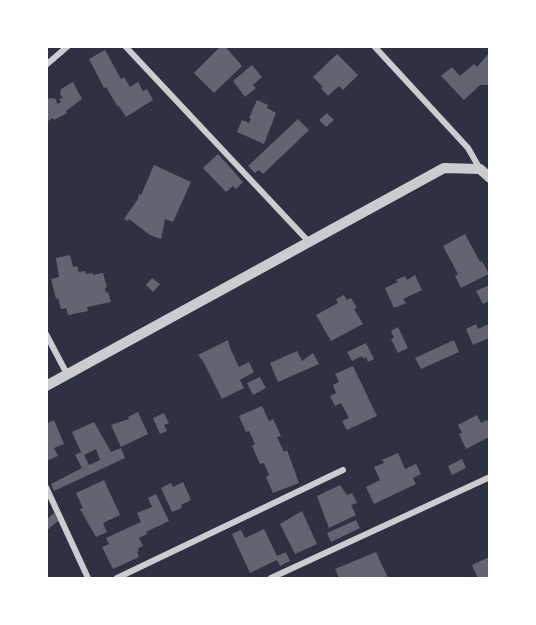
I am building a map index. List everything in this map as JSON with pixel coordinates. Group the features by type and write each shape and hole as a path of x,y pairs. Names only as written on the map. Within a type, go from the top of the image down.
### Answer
{"street":[{"path":"46,65 68,46"},
{"path":"125,46 309,242"},
{"path":"374,46 468,148 480,169 489,178"},
{"path":"46,386 444,168 480,169"},
{"path":"46,334 67,374"},
{"path":"117,579 343,470"},
{"path":"271,579 489,477"},
{"path":"46,487 88,579"}],"building":[{"path":"221,46 225,46 242,66 214,93 194,73"},
{"path":"105,50 121,79 124,77 130,87 138,82 143,91 147,89 153,100 126,117 106,87 104,88 89,59"},
{"path":"489,53 489,85 480,85 464,100 441,76 452,67 460,76 474,64 477,67"},
{"path":"337,54 358,75 343,90 339,86 328,96 313,77"},
{"path":"252,65 262,77 253,85 256,88 245,97 233,81"},
{"path":"73,82 82,99 66,111 67,113 48,121 46,100 56,99 57,104 61,102 59,99 63,98 60,94 61,89"},
{"path":"257,100 268,105 267,108 276,113 264,144 237,132 242,120 249,123"},
{"path":"327,113 334,120 326,127 319,120"},
{"path":"298,119 309,130 263,174 259,170 255,173 248,166"},
{"path":"218,154 243,182 236,189 233,186 226,192 203,168"},
{"path":"154,165 191,182 173,222 165,219 161,239 150,235 129,219 128,221 124,219 139,194 141,195"},
{"path":"465,234 489,274 461,288 455,276 458,274 443,246"},
{"path":"70,255 73,267 77,266 79,272 85,271 86,274 93,273 93,275 103,273 107,287 105,288 106,293 108,292 111,302 87,307 88,311 68,315 66,308 61,309 51,279 59,277 56,258"},
{"path":"415,275 422,290 403,299 406,303 394,308 385,288 405,276 407,280"},
{"path":"152,278 160,284 153,292 146,285"},
{"path":"489,285 489,301 483,304 476,291"},
{"path":"344,295 347,300 351,298 357,308 354,309 363,324 331,341 316,315 338,303 336,299"},
{"path":"476,324 478,329 489,324 489,338 473,345 466,329"},
{"path":"398,327 408,348 398,353 391,339 394,338 391,331"},
{"path":"228,340 239,367 249,362 254,372 240,380 244,388 222,399 198,355"},
{"path":"454,340 459,352 421,369 415,358"},
{"path":"366,343 374,359 368,362 366,357 363,359 362,356 352,361 347,352"},
{"path":"297,351 302,361 313,353 319,364 278,382 270,363"},
{"path":"353,366 377,416 347,430 342,421 349,418 341,403 335,406 330,396 336,393 333,385 339,382 335,374"},
{"path":"260,377 266,388 253,395 247,383"},
{"path":"262,406 269,421 273,419 281,436 277,437 284,452 287,450 299,483 273,493 266,477 269,475 264,463 260,464 252,446 255,444 249,431 246,432 239,416"},
{"path":"138,412 148,434 121,447 111,425 129,419 128,417"},
{"path":"164,413 169,423 164,425 167,431 160,434 153,418"},
{"path":"477,415 481,423 487,420 489,437 466,449 459,434 462,433 458,425"},
{"path":"54,420 64,444 54,448 58,456 46,461 46,424"},
{"path":"94,422 111,452 121,448 125,458 54,491 51,484 82,468 75,455 81,452 72,432","holes":["96,449 100,460 89,465 84,455"]},
{"path":"398,453 405,469 416,464 421,474 413,478 416,484 374,504 366,487 380,480 374,467 384,463 382,460"},
{"path":"462,459 466,468 452,475 448,466"},
{"path":"104,480 120,515 103,523 107,532 96,537 80,509 83,508 76,493"},
{"path":"183,482 191,500 181,505 182,508 172,512 161,488 171,483 173,487"},
{"path":"340,485 347,495 352,493 357,503 351,505 356,515 329,528 317,496"},
{"path":"156,494 169,521 139,538 143,546 138,548 139,557 113,569 102,547 109,544 106,538 141,522 137,513 152,507 148,498"},
{"path":"302,511 317,544 295,554 280,524"},
{"path":"54,513 58,521 46,531 46,520"},
{"path":"356,520 360,528 331,542 327,533"},
{"path":"264,529 277,556 286,552 290,561 280,566 277,560 250,573 232,534 241,530 245,538"},
{"path":"376,552 388,578 339,578 335,569"},
{"path":"489,557 489,578 478,578 472,565"}]}
